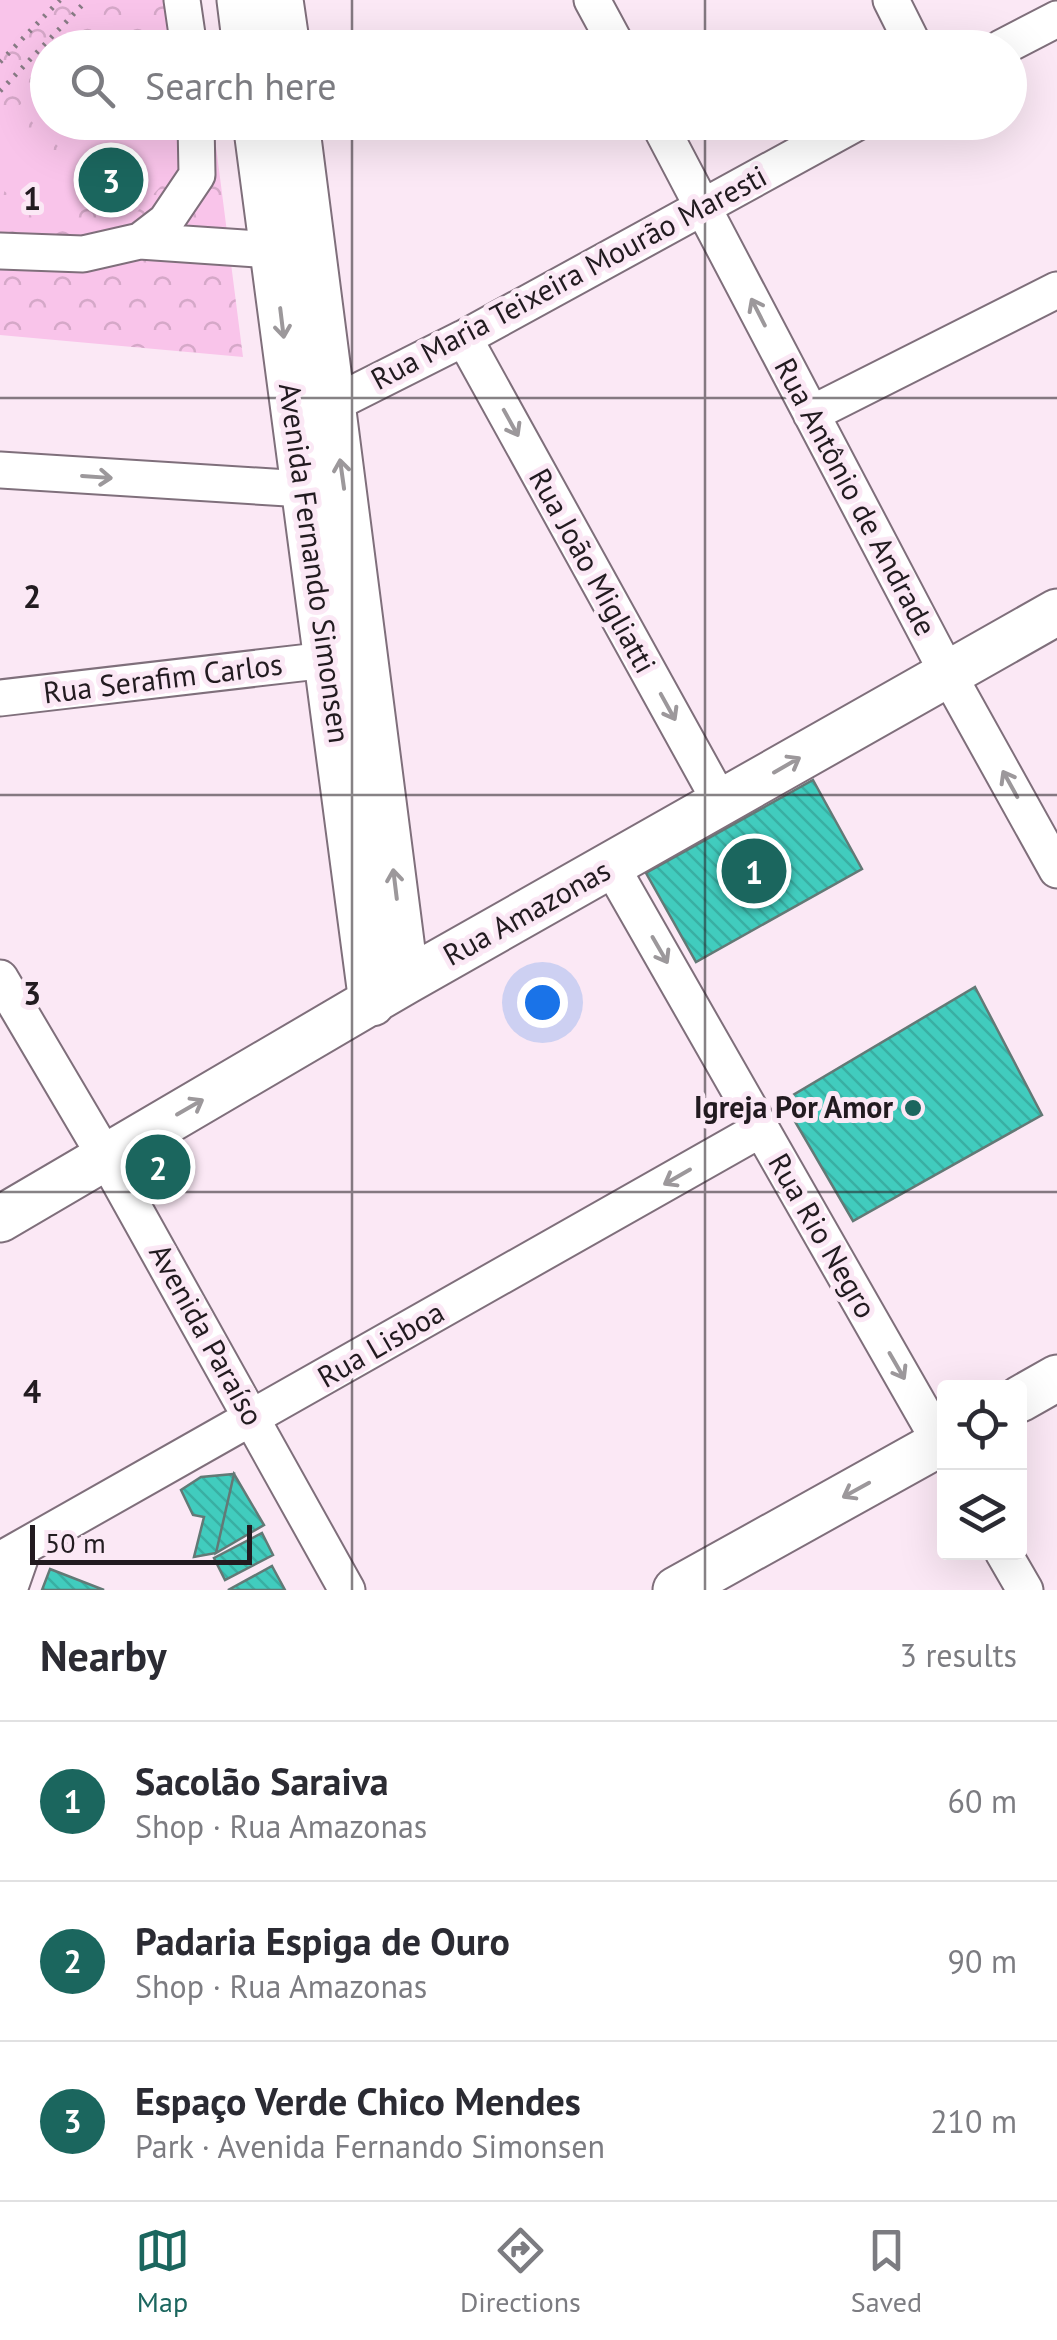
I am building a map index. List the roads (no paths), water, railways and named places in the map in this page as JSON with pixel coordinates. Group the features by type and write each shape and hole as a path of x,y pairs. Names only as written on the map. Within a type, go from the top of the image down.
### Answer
{"main road":[{"path":"240,0 244,30"},
{"path":"280,0 284,30"},
{"name":"Avenida Fernando Simonsen","path":"258,140 327,660 389,992"},
{"name":"Avenida Fernando Simonsen","path":"298,140 333,404 389,992"},
{"name":"Rua Amazonas","path":"0,1219 389,992 1057,612"},
{"path":"1027,1395 1057,1378"},
{"path":"676,1590 937,1448"}],"street":[{"path":"182,0 186,30"},
{"path":"592,0 608,30"},
{"path":"891,0 907,30"},
{"path":"1027,35 1057,19"},
{"path":"140,242 166,222 197,175 196,140"},
{"name":"Rua Antônio de Andrade","path":"668,140 948,674 1057,870"},
{"name":"Rua Maria Teixeira Mourão Maresti","path":"333,404 464,338 825,140"},
{"path":"0,251 83,254 140,242 272,250"},
{"path":"811,414 1057,290"},
{"name":"Rua João Migliatti","path":"464,338 722,803"},
{"path":"0,470 304,490"},
{"name":"Rua Serafim Carlos","path":"0,698 327,660"},
{"name":"Rua Rio Negro","path":"611,866 937,1435"},
{"name":"Avenida Paraíso","path":"0,978 106,1156 348,1590"},
{"name":"Rua Lisboa","path":"12,1553 761,1129"},
{"path":"9,1590 12,1553"},
{"path":"1008,1560 1024,1590"}],"place":[{"name":"Espaço Verde Chico Mendes","path":"111,180"},
{"name":"Sacolão Saraiva","path":"754,871"},
{"name":"Igreja Por Amor","path":"913,1108"},
{"name":"Padaria Espiga de Ouro","path":"158,1167"}]}
